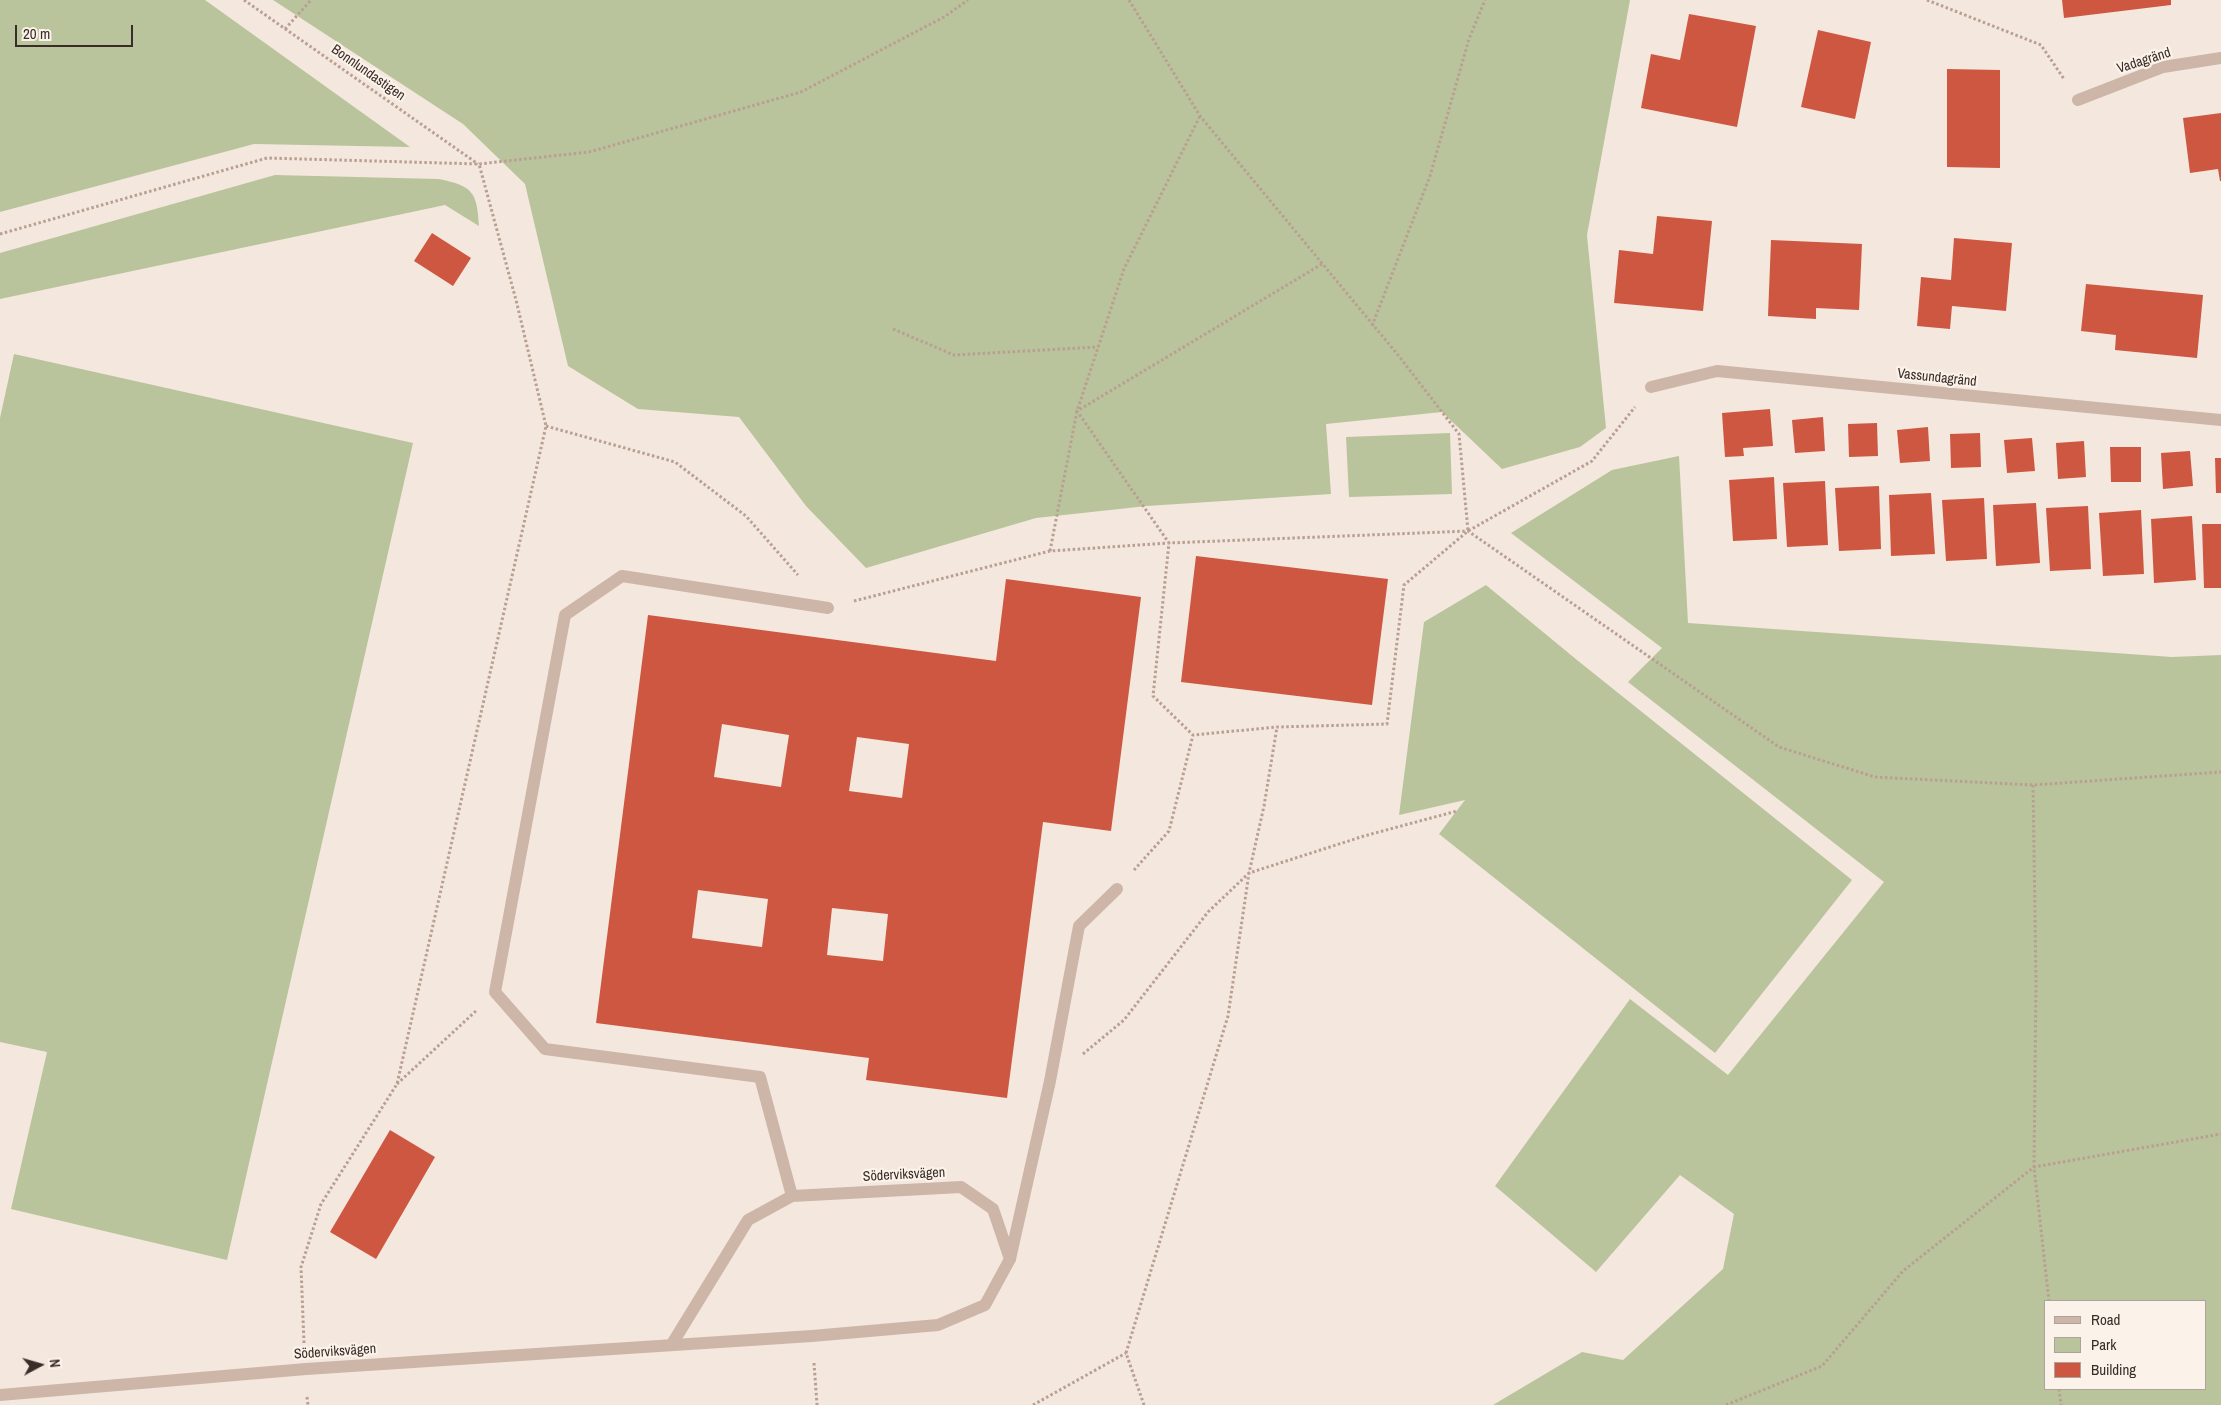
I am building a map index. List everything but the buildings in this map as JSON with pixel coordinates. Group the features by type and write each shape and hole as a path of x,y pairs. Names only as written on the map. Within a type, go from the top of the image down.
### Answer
{"street":[{"name":"Vadagränd","path":"2078,100 2163,67 2221,58"},
{"name":"Vassundagränd","path":"1651,387 1717,371 2221,420"},
{"path":"792,1196 760,1077 545,1049 495,992 565,615 622,576 828,608"},
{"path":"1010,1259 1050,1081 1079,926 1117,889"},
{"name":"Söderviksvägen","path":"0,1395 306,1369 812,1336 938,1325 986,1305 1010,1259 992,1209 961,1187 792,1196 748,1220 672,1344"}],"path":[{"name":"Bonnlundastigen","path":"244,0 479,164"},
{"path":"285,29 312,0"},
{"path":"0,234 267,158 479,164 589,152 801,92 944,17 968,0"},
{"path":"1129,0 1200,116 1398,356 1459,434 1468,531"},
{"path":"1372,326 1430,176 1468,39 1485,0"},
{"path":"1927,0 2041,45 2078,100"},
{"path":"1050,551 1077,411 1124,269 1200,116"},
{"path":"397,1084 546,426 516,300 479,164"},
{"path":"1077,411 1322,264"},
{"path":"894,329 954,355 1098,348"},
{"path":"1077,411 1169,543 1153,696 1193,735 1277,727 1387,724 1404,584 1468,531 1592,461 1651,387"},
{"path":"546,426 676,462 746,516 828,608 1050,551 1169,543 1468,531 1780,747 1875,777 2033,785 2221,772"},
{"path":"1144,1405 1126,1353 1228,1016 1248,873 1264,806 1277,727"},
{"path":"1117,889 1169,831 1193,735"},
{"path":"2033,785 2036,982 2034,1167 2049,1300"},
{"path":"1050,1081 1124,1020 1208,912 1248,873 1364,836 1457,811"},
{"path":"306,1369 301,1266 321,1204 397,1084 495,992"},
{"path":"1726,1405 1822,1366 1903,1271 2034,1167 2221,1134"},
{"path":"812,1336 818,1405"},
{"path":"1033,1405 1126,1353"},
{"path":"2059,1390 2061,1405"}],"green space":[{"path":"0,0 205,0 410,147 254,144 0,212"},
{"path":"273,0 1630,0 1587,235 1606,428 1580,447 1502,469 1442,412 1326,424 1331,494 1147,506 1036,518 866,568 806,506 739,417 638,409 568,366 525,184 463,124"},
{"path":"275,175 439,179 459,185 471,192 477,205 479,226 445,205 0,299 0,253"},
{"path":"14,354 413,443 227,1260 11,1209 47,1052 0,1042 0,418"},
{"path":"1450,433 1452,494 1349,497 1346,437"},
{"path":"1679,456 1688,623 2172,657 2221,655 2221,1405 1493,1405 1582,1352 1623,1360 1723,1269 1734,1214 1680,1175 1596,1272 1495,1186 1630,999 1728,1075 1884,882 1628,682 1662,648 1511,533 1612,470"},
{"path":"1486,585 1852,880 1715,1053 1439,834 1465,800 1399,815 1424,622"}]}
